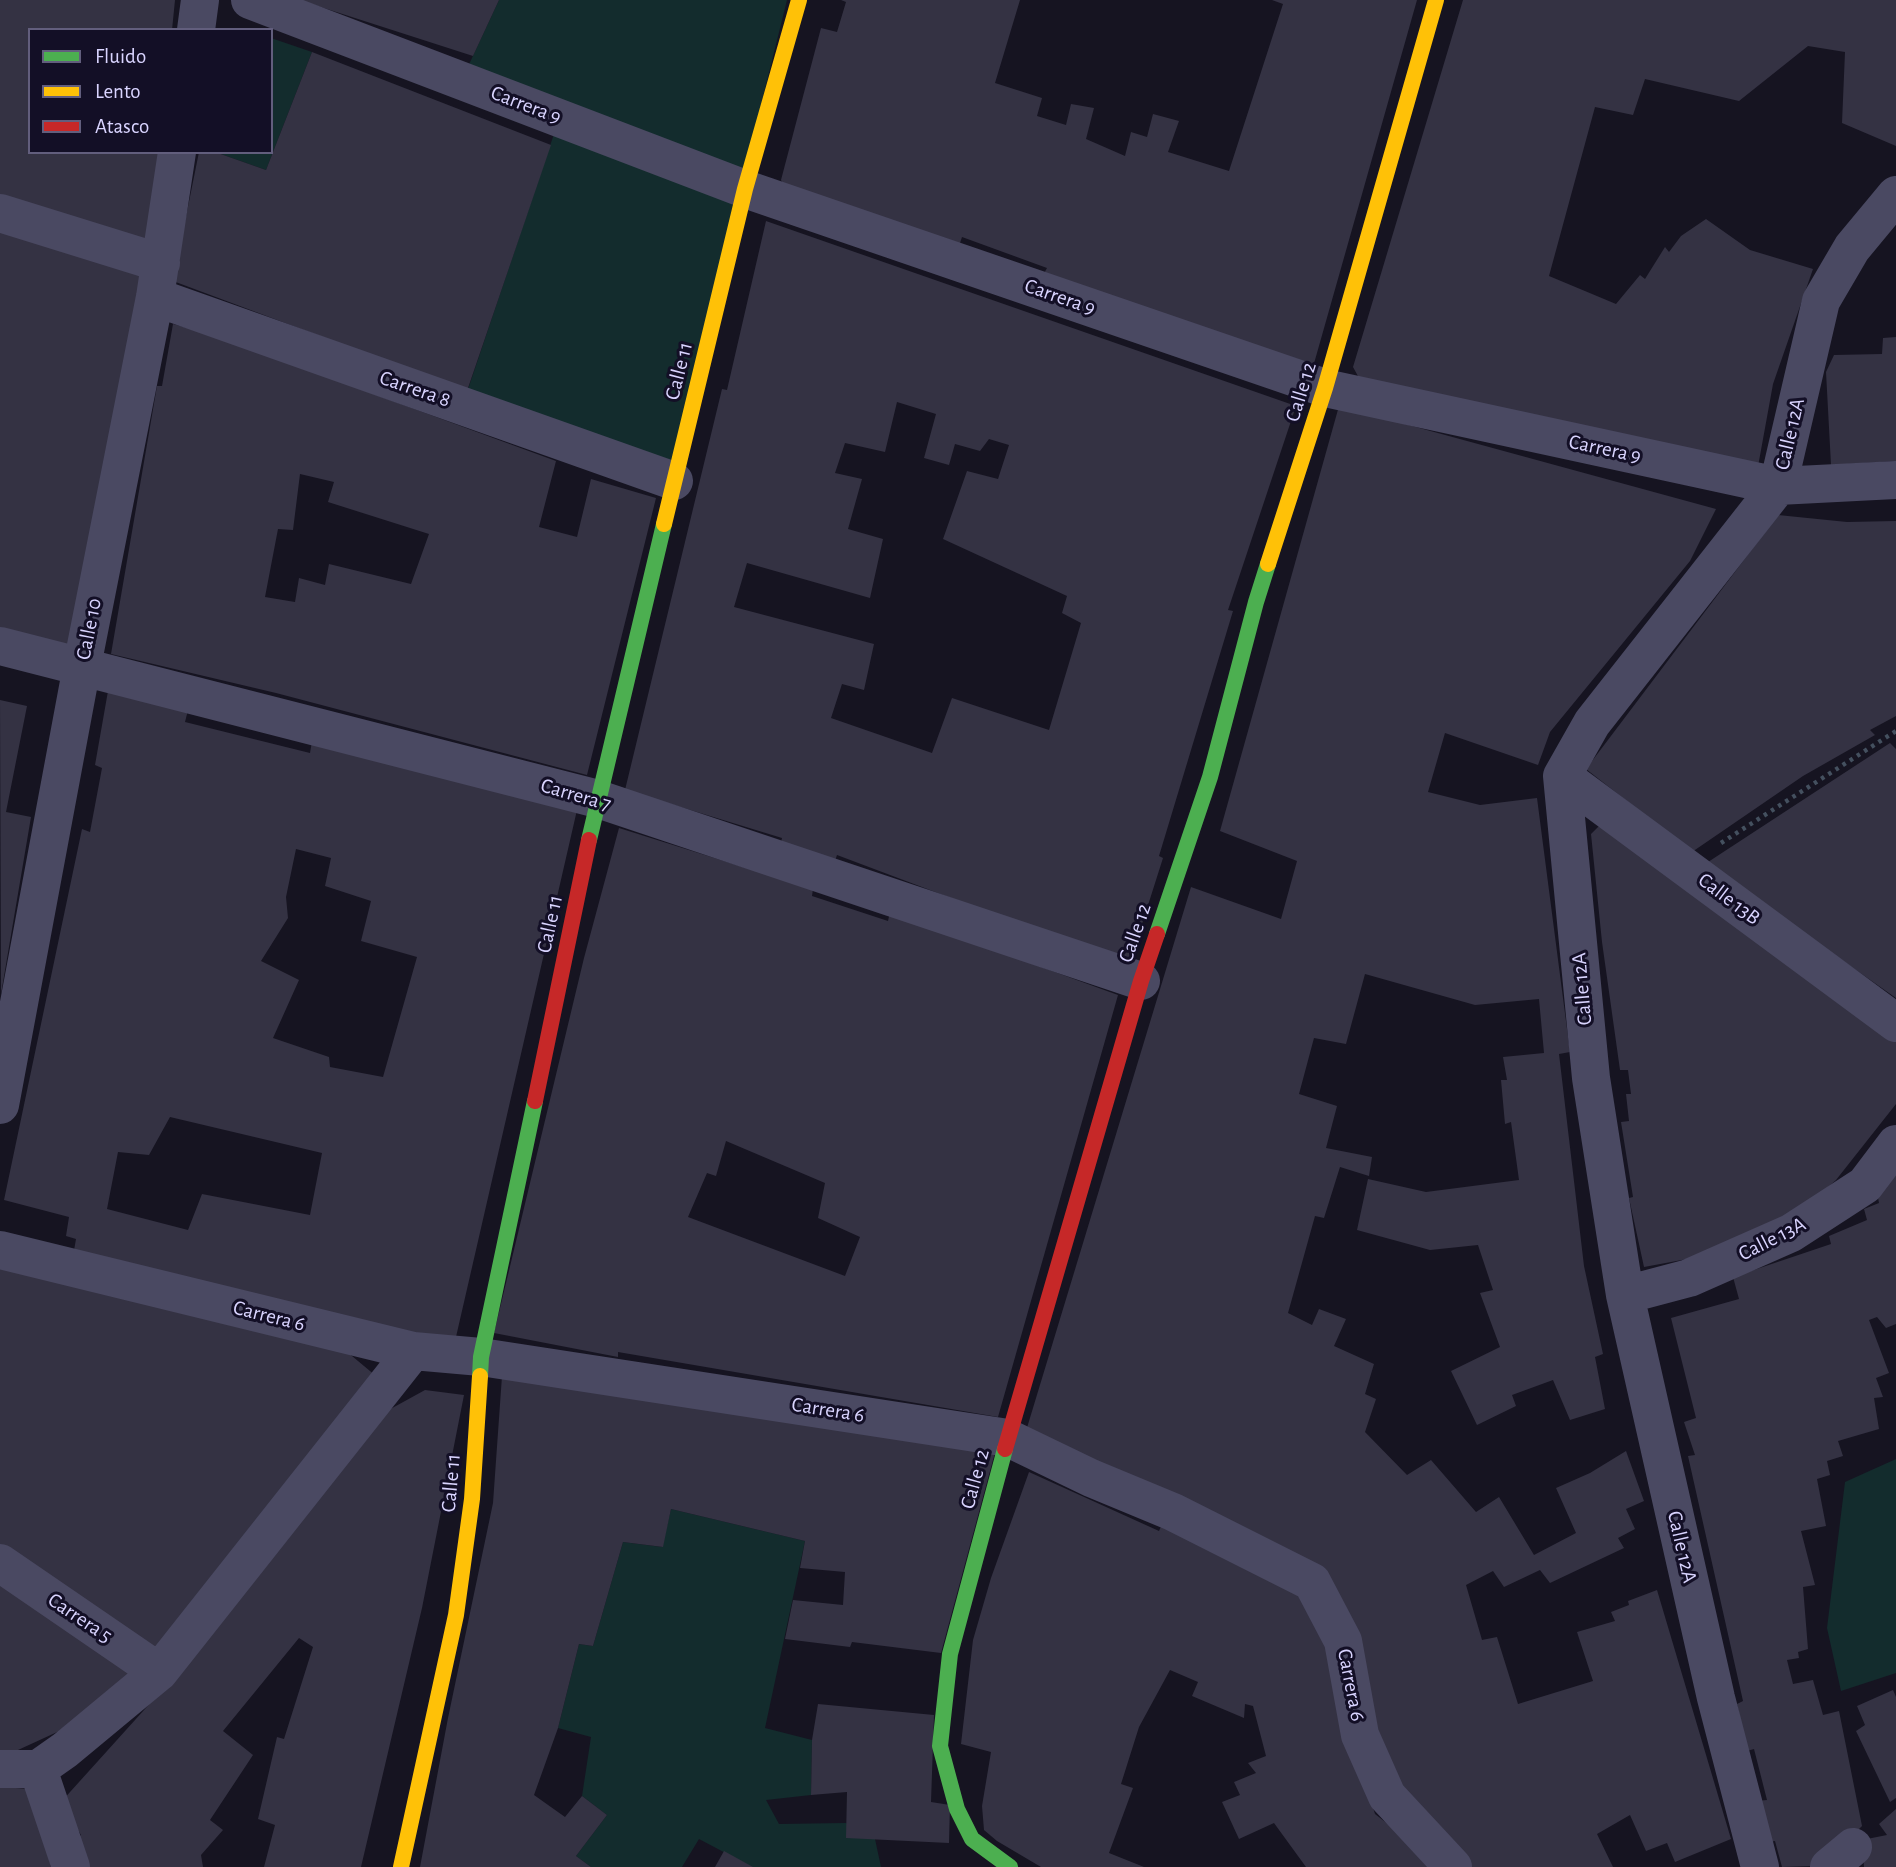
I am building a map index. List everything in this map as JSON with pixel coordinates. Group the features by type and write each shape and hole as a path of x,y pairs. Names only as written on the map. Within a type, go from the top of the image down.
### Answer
{"street":[{"path":"196,28 200,0"},
{"name":"Carrera 9","path":"250,0 745,189 1325,388 1778,486 1896,480"},
{"name":"Calle 11","path":"401,1867 456,1615 472,1499 481,1357 598,799 745,189 799,0"},
{"name":"Calle 12","path":"1010,1867 972,1839 957,1809 940,1746 950,1654 1008,1438 1141,981 1210,777 1256,602 1325,388 1436,0"},
{"name":"Calle 10","path":"0,1105 158,280 177,154"},
{"name":"Calle 12A","path":"1760,1867 1716,1698 1625,1295 1591,1078 1562,776 1592,723 1778,486 1821,301 1852,248 1896,195"},
{"name":"Carrera 8","path":"0,213 158,280 674,481"},
{"name":"Carrera 7","path":"0,646 598,799 1141,981"},
{"name":"Calle 13B","path":"1562,776 1896,1023"},
{"name":"Calle 13A","path":"1625,1295 1689,1278 1791,1233 1865,1185 1896,1144"},
{"name":"Carrera 6","path":"0,1250 413,1351 481,1357 1008,1438 1091,1478 1173,1512 1312,1582 1343,1641 1360,1735 1387,1796 1453,1867"},
{"path":"0,1769 38,1769 159,1672 413,1351"},
{"name":"Carrera 5","path":"0,1563 159,1672"},
{"path":"38,1769 71,1867"}],"path":[{"path":"1685,866 1896,731"}],"green space":[{"path":"499,0 787,0 667,484 464,401 556,128 458,88"},
{"path":"273,39 312,52 273,152"},
{"path":"221,154 272,154 266,170"},
{"path":"1896,1459 1896,1673 1841,1691 1827,1628 1845,1482"},
{"path":"671,1509 805,1541 765,1728 812,1740 811,1795 766,1800 779,1824 846,1823 875,1839 881,1867 752,1867 699,1839 682,1867 591,1867 576,1856 607,1815 582,1796 591,1737 558,1728 579,1644 593,1646 623,1542 662,1547"}],"building":[{"path":"0,0 175,0 172,28 28,28 28,154 160,154 150,244 0,200"},
{"path":"299,0 499,0 473,56"},
{"path":"841,0 1020,0 995,83 1042,98 1037,116 1066,125 1071,104 1094,108 1086,139 1125,156 1131,132 1147,137 1153,114 1179,121 1168,152 1229,171 1283,4 1272,0 1417,0 1313,367 1042,277 1047,268 962,237 958,249 787,193 781,180 821,28 837,32 846,2"},
{"path":"1463,0 1896,0 1896,146 1842,123 1845,52 1808,46 1739,101 1645,79 1633,115 1595,107 1549,276 1616,304 1640,275 1645,279 1665,247 1669,252 1681,236 1706,219 1750,250 1813,269 1773,384 1757,472 1359,378 1353,367"},
{"path":"312,52 551,145 467,391 173,281 199,154 221,154 266,170"},
{"path":"766,221 1296,406 1228,610 1233,611 1159,856 1163,858 1129,965 837,855 834,864 780,847 782,838 625,790 722,389 727,390","holes":["897,402 936,414 924,458 949,465 955,444 980,451 989,439 1009,445 998,479 967,471 943,539 1067,596 1062,613 1081,623 1049,730 952,698 932,753 831,718 842,684 864,690 874,644 734,607 747,563 870,598 883,539 848,529 862,479 835,473 845,443 885,452"]},
{"path":"0,229 149,272 76,650 0,631"},
{"path":"173,324 210,334 556,461 539,527 577,537 591,479 656,498 587,775 276,693 111,654 157,386 162,386","holes":["300,474 334,482 328,502 429,534 411,584 329,564 325,585 299,578 295,602 265,597 278,529 293,530"]},
{"path":"1896,337 1896,461 1831,465 1826,372 1834,355 1882,354 1883,338"},
{"path":"1339,406 1716,509 1690,561 1550,732 1538,765 1445,733 1428,792 1480,805 1537,798 1570,1052 1559,1054 1584,1266 1603,1354 1595,1357 1605,1409 1570,1420 1553,1380 1512,1395 1516,1406 1477,1425 1451,1371 1500,1347 1480,1293 1493,1290 1478,1245 1430,1250 1357,1230 1368,1179 1426,1192 1519,1180 1511,1122 1505,1124 1501,1080 1507,1080 1503,1057 1544,1053 1539,999 1475,1005 1365,974 1346,1044 1314,1038 1299,1094 1337,1106 1326,1148 1372,1157 1369,1176 1340,1167 1324,1218 1315,1216 1288,1313 1312,1325 1319,1309 1346,1319 1334,1346 1374,1364 1365,1394 1376,1399 1365,1432 1407,1475 1431,1460 1476,1512 1499,1497 1534,1555 1576,1533 1556,1488 1590,1473 1626,1451 1644,1501 1626,1509 1635,1529 1618,1538 1624,1548 1550,1583 1540,1570 1504,1587 1493,1571 1466,1585 1482,1640 1497,1637 1518,1704 1593,1681 1577,1632 1615,1621 1611,1612 1629,1605 1628,1601 1657,1590 1731,1839 1675,1862 1667,1843 1646,1851 1630,1815 1597,1834 1613,1867 1471,1867 1406,1800 1369,1721 1319,1572 1026,1431 1191,887 1281,919 1297,861 1220,831"},
{"path":"1778,515 1847,522 1896,521 1896,716 1870,730 1875,735 1803,776 1692,852 1586,769"},
{"path":"108,691 188,710 185,722 310,753 312,741 577,810 453,1350 72,1262 76,1239 66,1236 69,1217 4,1200 82,829 90,832 102,768 95,765","holes":["296,849 331,858 325,886 371,901 361,941 417,957 383,1077 330,1067 329,1057 273,1038 299,980 261,961 288,918 286,897","170,1117 322,1153 310,1215 202,1194 188,1230 107,1209 118,1152 149,1155"]},
{"path":"0,700 27,706 6,812 31,817 1,994"},
{"path":"1890,743 1896,749 1896,998 1705,864"},
{"path":"1600,825 1896,1039 1896,1104 1836,1180 1793,1218 1698,1257 1644,1267 1629,1198 1633,1197 1621,1122 1629,1121 1626,1094 1631,1094 1628,1070 1620,1070 1602,942 1591,834"},
{"path":"619,828 813,889 812,896 888,921 890,912 1118,995 998,1417 618,1352 618,1357 494,1333 584,958","holes":["726,1141 825,1183 818,1218 860,1237 845,1276 688,1217 707,1173 716,1176"]},
{"path":"1896,1169 1896,1324 1886,1328 1877,1317 1869,1320 1889,1373 1876,1378 1883,1397 1874,1398 1879,1429 1838,1441 1843,1456 1827,1461 1830,1475 1817,1479 1826,1526 1801,1531 1815,1585 1803,1587 1808,1649 1798,1652 1799,1658 1787,1660 1793,1684 1813,1680 1823,1715 1839,1711 1862,1826 1846,1842 1813,1866 1782,1867 1775,1841 1765,1843 1756,1801 1767,1800 1754,1749 1747,1751 1737,1704 1743,1701 1688,1456 1695,1455 1684,1422 1696,1418 1671,1318 1739,1299 1733,1277 1831,1244 1829,1236 1867,1220 1864,1209 1879,1203 1876,1187"},
{"path":"0,1264 346,1351 376,1376 154,1651 0,1549"},
{"path":"502,1376 997,1445 941,1653 852,1642 850,1647 785,1639 793,1600 843,1605 845,1572 800,1568 805,1541 671,1509 663,1547 623,1542 593,1646 579,1644 558,1728 534,1795 565,1817 582,1796 607,1815 576,1856 591,1867 420,1867 493,1503"},
{"path":"425,1390 464,1395 422,1608 361,1867 264,1867 275,1825 258,1819 277,1737 284,1739 313,1647 299,1638 223,1731 253,1755 210,1820 223,1830 201,1855 203,1867 84,1867 76,1840 81,1835 61,1802 172,1679 385,1412"},
{"path":"1029,1472 1159,1531 1163,1522 1295,1590 1329,1636 1354,1748 1375,1814 1393,1828 1431,1867 1306,1867 1274,1823 1239,1839 1222,1802 1240,1795 1234,1782 1256,1773 1248,1763 1266,1756 1253,1706 1245,1704 1244,1718 1192,1696 1198,1682 1170,1670 1139,1727 1121,1784 1133,1788 1109,1853 1144,1867 1041,1867 997,1841 984,1830 982,1806 991,1752 961,1744 973,1640 991,1578"},
{"path":"0,1574 139,1676 92,1716 18,1750 0,1750"},
{"path":"1893,1690 1896,1697 1896,1798 1890,1802 1856,1731 1865,1725 1857,1706"},
{"path":"818,1704 934,1715 931,1802 950,1805 949,1843 846,1838 847,1792 811,1795 812,1740"},
{"path":"0,1787 32,1789 51,1867 0,1867"},
{"path":"1896,1809 1896,1867 1864,1867 1862,1840 1887,1835 1879,1824"},
{"path":"724,1851 753,1867 715,1867"}],"traffic: fast":[{"path":"589,840 664,524"},
{"path":"1157,934 1210,777 1268,564"},
{"path":"480,1376 481,1357 535,1101"},
{"path":"1005,1449 950,1654 940,1746 957,1809 972,1839 1010,1867"}],"traffic: slow":[{"path":"664,524 745,189 799,0"},
{"path":"1268,564 1325,388 1436,0"},
{"path":"401,1867 456,1615 472,1499 480,1376"}],"traffic: jam":[{"path":"535,1101 589,840"},
{"path":"1005,1449 1157,934"}]}
